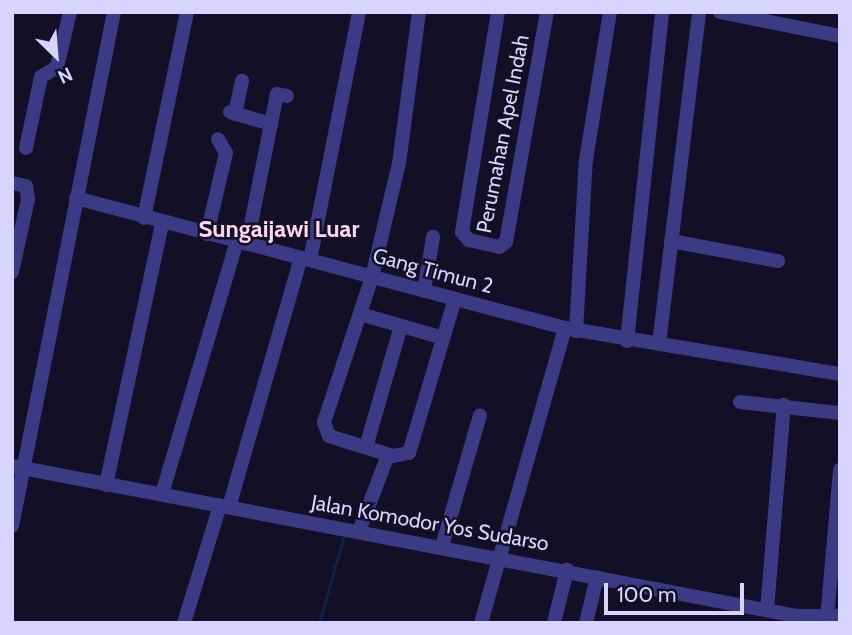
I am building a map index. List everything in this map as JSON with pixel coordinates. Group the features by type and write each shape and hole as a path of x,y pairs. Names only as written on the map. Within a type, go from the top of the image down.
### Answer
{"street":[{"path":"26,148 41,77 57,67 70,12"},
{"path":"12,526 18,467 114,12"},
{"path":"144,218 187,12"},
{"path":"184,623 305,259 359,12"},
{"path":"419,12 399,163 372,277 324,422 329,436 388,454 410,453 455,299"},
{"name":"Perumahan Apel Indah","path":"498,12 463,232 469,240 499,247 506,242 547,12"},
{"path":"481,623 571,329 586,160 610,12"},
{"path":"627,341 662,12"},
{"path":"659,344 699,12"},
{"path":"720,12 787,19 840,36"},
{"path":"242,81 233,113 271,124"},
{"path":"162,494 242,243 277,94 287,96"},
{"path":"207,234 226,153 226,144 218,139"},
{"path":"12,183 26,186 28,199 12,272"},
{"name":"Gang Timun 2","path":"76,198 162,223 571,329 627,341 840,374"},
{"path":"106,485 162,223"},
{"path":"424,291 433,237"},
{"path":"671,241 778,261"},
{"path":"360,314 443,338"},
{"path":"366,447 401,326"},
{"path":"740,402 784,405 840,414"},
{"path":"767,610 784,405"},
{"path":"442,547 480,415"},
{"path":"359,531 388,454"},
{"name":"Jalan Komodor Yos Sudarso","path":"18,467 566,570 767,610 795,619 833,617"},
{"path":"833,617 840,470"},
{"path":"554,623 566,570"},
{"path":"586,623 597,577"}],"waterway":[{"path":"319,623 344,535"}],"district":[{"name":"Sungaijawi Luar","path":"279,229"}]}
